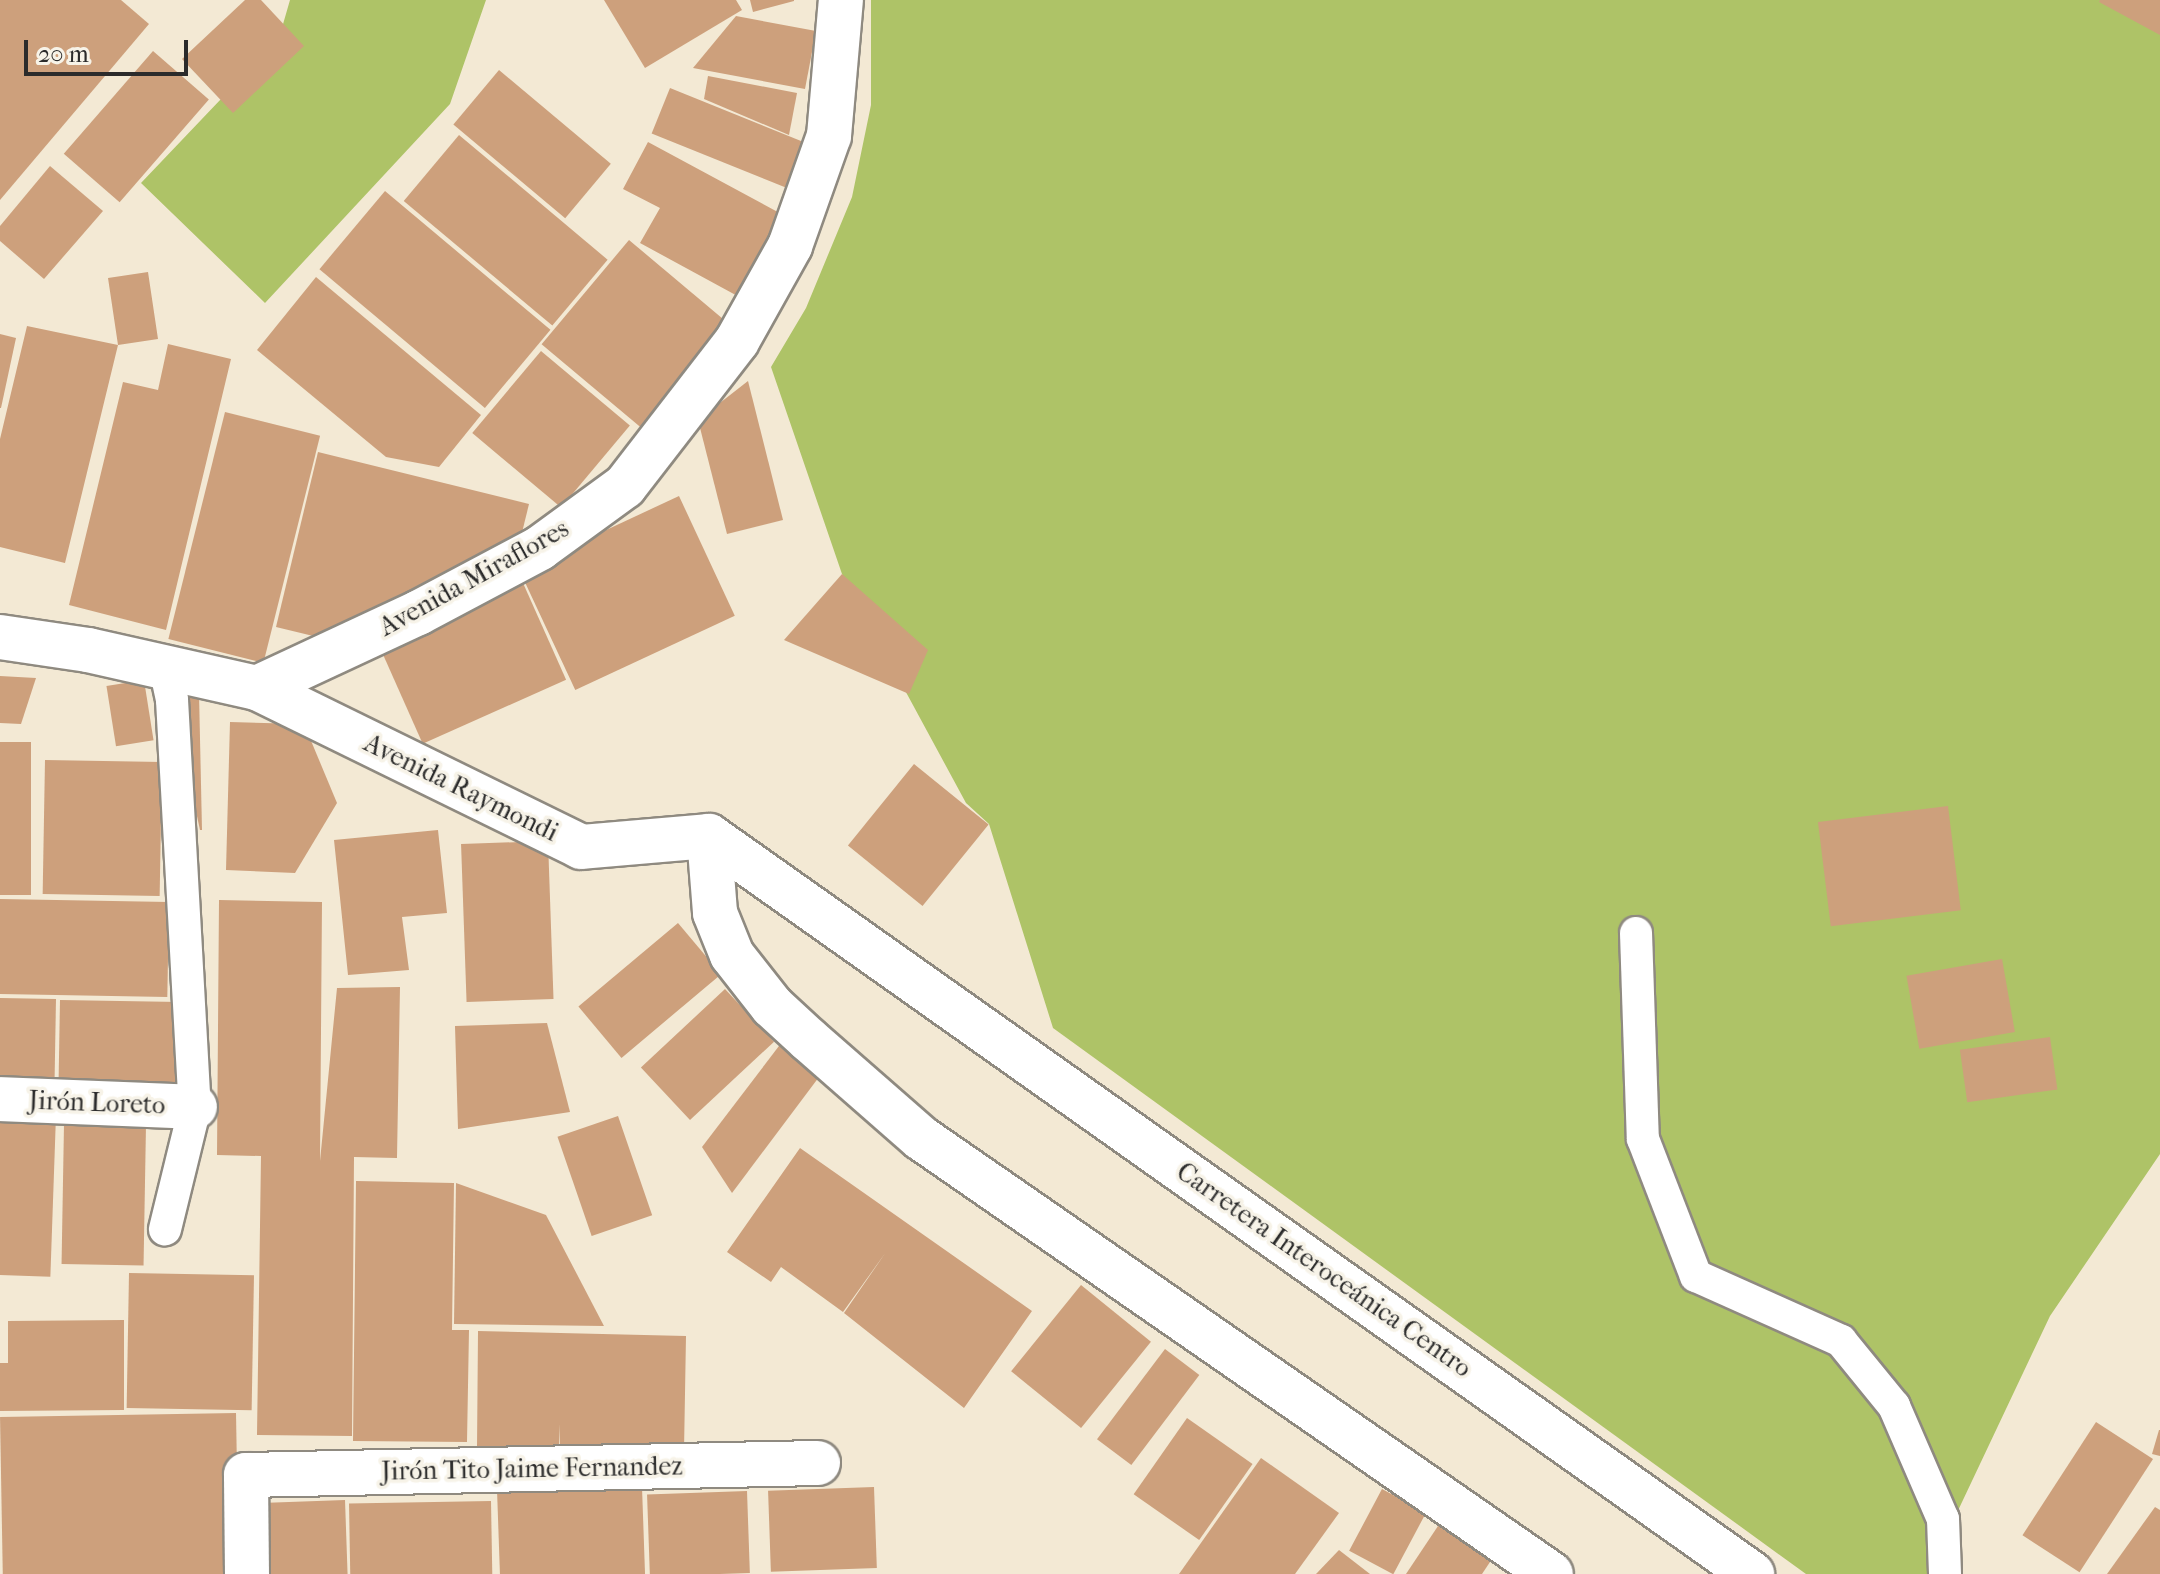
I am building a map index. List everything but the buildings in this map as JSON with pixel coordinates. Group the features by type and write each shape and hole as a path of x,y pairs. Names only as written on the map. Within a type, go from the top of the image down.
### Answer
{"main road":[{"name":"Avenida Miraflores","path":"257,688 418,613 540,548 625,486 737,341 790,246 829,136 841,0"},
{"name":"Avenida Raymondi","path":"0,637 165,667 257,688 581,847 709,836"},
{"name":"Carretera Interoceánica Centro","path":"709,836 896,965 1752,1574"},
{"path":"709,836 715,913 732,955 772,1006 809,1040 921,1138 1551,1574"},
{"name":"Jirón Loreto","path":"0,1099 195,1107"},
{"name":"Jirón Tito Jaime Fernandez","path":"247,1574 246,1475 818,1463"}],"lane":[{"path":"165,667 172,700 195,1107 165,1229"},
{"path":"1636,933 1643,1139 1696,1276 1841,1341 1894,1406 1943,1519 1945,1574"}],"green space":[{"path":"290,0 486,0 450,104 265,303 141,183 279,38"},
{"path":"871,0 2160,0 2160,1154 2050,1316 1928,1574 1806,1574 1053,1028 989,824 966,803 842,574 771,367 806,308 852,197 871,105"}]}
